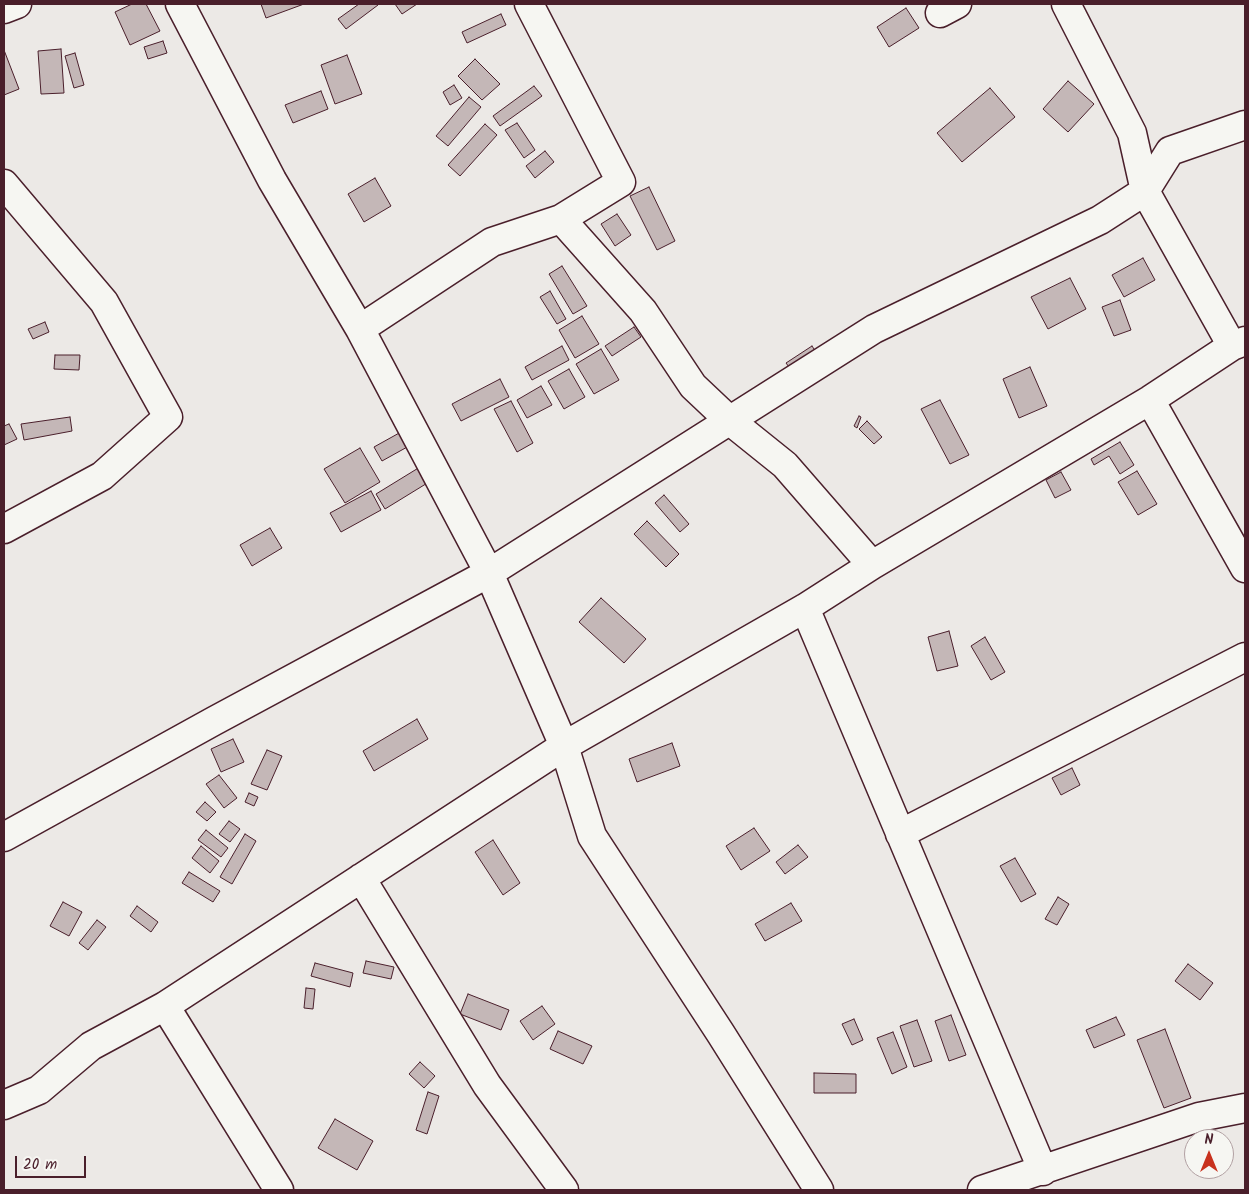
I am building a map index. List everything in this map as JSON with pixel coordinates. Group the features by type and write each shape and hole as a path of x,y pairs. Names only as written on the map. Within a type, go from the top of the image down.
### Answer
{"street":[{"path":"4,9 17,4"},
{"path":"180,4 272,180 360,329 489,573 564,746 592,836 721,1034 819,1190"},
{"path":"360,329 492,242 561,219 621,182 529,4"},
{"path":"4,1105 39,1090 91,1046 165,1006 564,746 805,608 872,565 1150,400 1239,343 1145,191 1132,133 1066,4"},
{"path":"4,837 214,720 489,573 874,329 1100,220 1145,191 1170,151 1245,125"},
{"path":"4,184 104,302 168,416 102,476 4,529"},
{"path":"561,219 643,311 693,386 729,420 785,465 872,565"},
{"path":"1150,400 1245,568"},
{"path":"805,608 1043,1171"},
{"path":"900,834 1245,657"},
{"path":"361,878 487,1085 564,1190"},
{"path":"165,1006 279,1190"},
{"path":"982,1190 1199,1117 1245,1108"}],"building":[{"path":"132,4 146,4 160,31 130,45 115,12"},
{"path":"261,4 304,4 266,18"},
{"path":"359,4 378,5 346,29 338,19"},
{"path":"395,4 417,4 402,14"},
{"path":"906,8 919,28 889,47 877,27"},
{"path":"501,14 506,25 467,43 462,32"},
{"path":"163,41 167,53 148,59 144,47"},
{"path":"61,49 64,93 41,94 38,51"},
{"path":"4,50 19,89 4,95"},
{"path":"75,53 84,85 74,88 65,56"},
{"path":"347,55 362,94 335,104 321,65"},
{"path":"475,59 500,84 482,100 458,76"},
{"path":"1068,81 1094,104 1068,132 1043,109"},
{"path":"454,85 462,98 450,105 443,92"},
{"path":"534,86 542,96 500,126 493,116"},
{"path":"990,88 1015,117 962,162 937,133"},
{"path":"321,91 328,109 293,123 285,105"},
{"path":"469,97 481,107 448,146 436,136"},
{"path":"517,123 535,150 524,158 505,130"},
{"path":"485,124 497,135 460,176 448,165"},
{"path":"545,151 554,162 535,178 526,166"},
{"path":"375,178 391,206 364,222 348,194"},
{"path":"649,187 675,241 657,250 630,196"},
{"path":"617,214 631,235 615,246 601,224"},
{"path":"1143,258 1155,280 1124,297 1112,275"},
{"path":"562,266 587,306 573,314 549,274"},
{"path":"1070,278 1086,309 1048,329 1031,297"},
{"path":"550,291 566,319 557,324 540,297"},
{"path":"1120,300 1131,330 1114,336 1102,307"},
{"path":"582,316 599,344 575,358 559,330"},
{"path":"45,322 49,332 33,339 28,329"},
{"path":"634,327 641,337 612,356 605,346"},
{"path":"562,346 569,360 532,380 525,367"},
{"path":"812,346 818,355 792,371 786,363"},
{"path":"601,349 619,380 594,394 576,364"},
{"path":"55,355 80,355 79,370 54,369"},
{"path":"1030,367 1047,406 1019,418 1003,379"},
{"path":"569,369 585,397 564,409 548,381"},
{"path":"500,379 509,397 461,421 452,404"},
{"path":"541,386 552,405 527,418 517,400"},
{"path":"940,400 969,455 950,464 921,409"},
{"path":"511,401 533,443 517,452 494,409"},
{"path":"859,416 861,417 857,428 854,426"},
{"path":"70,417 72,431 24,440 21,424"},
{"path":"867,421 882,437 874,444 859,429"},
{"path":"9,424 17,439 4,445 4,426"},
{"path":"401,432 409,446 382,461 374,447"},
{"path":"1120,442 1134,465 1120,474 1109,456 1094,465 1091,459"},
{"path":"360,448 380,482 345,503 324,469"},
{"path":"420,467 429,482 385,509 376,494"},
{"path":"1137,471 1157,504 1138,515 1118,482"},
{"path":"1061,472 1071,490 1055,498 1046,480"},
{"path":"371,491 381,510 341,532 330,513"},
{"path":"664,495 689,524 680,532 655,503"},
{"path":"647,521 679,554 666,567 634,534"},
{"path":"270,528 282,548 252,566 240,545"},
{"path":"601,598 646,639 624,663 579,622"},
{"path":"949,631 958,666 937,671 928,637"},
{"path":"985,637 1005,672 991,680 971,646"},
{"path":"417,719 428,739 374,771 363,751"},
{"path":"233,739 244,762 221,772 211,749"},
{"path":"672,743 680,766 637,782 629,759"},
{"path":"267,750 282,756 267,790 251,784"},
{"path":"1072,768 1080,785 1061,795 1052,778"},
{"path":"219,775 237,798 224,808 206,784"},
{"path":"249,793 258,797 254,806 245,802"},
{"path":"205,802 216,812 207,821 196,812"},
{"path":"229,821 240,829 230,842 219,834"},
{"path":"754,828 770,851 741,870 726,846"},
{"path":"206,830 228,848 221,857 198,840"},
{"path":"245,834 256,841 232,884 220,877"},
{"path":"493,840 520,883 503,895 475,852"},
{"path":"798,845 808,857 785,874 776,862"},
{"path":"201,846 219,861 210,873 192,858"},
{"path":"1015,858 1036,894 1021,902 1000,866"},
{"path":"189,872 220,891 213,902 182,883"},
{"path":"1058,897 1069,904 1057,925 1045,919"},
{"path":"63,902 82,912 69,936 50,926"},
{"path":"791,903 802,921 765,941 755,924"},
{"path":"137,906 158,922 151,932 130,916"},
{"path":"97,920 106,927 88,950 79,943"},
{"path":"366,961 394,967 391,979 363,973"},
{"path":"315,963 353,973 350,987 311,976"},
{"path":"1188,964 1213,983 1200,1000 1175,981"},
{"path":"306,988 315,989 313,1009 304,1008"},
{"path":"468,994 509,1010 501,1030 460,1014"},
{"path":"542,1006 555,1024 533,1040 520,1021"},
{"path":"951,1015 966,1055 949,1061 935,1021"},
{"path":"1116,1017 1125,1035 1094,1048 1086,1030"},
{"path":"854,1019 863,1040 852,1045 842,1024"},
{"path":"917,1020 932,1061 914,1067 900,1026"},
{"path":"1165,1029 1191,1098 1164,1108 1137,1040"},
{"path":"558,1031 592,1046 583,1064 550,1049"},
{"path":"893,1032 907,1067 892,1074 877,1038"},
{"path":"420,1062 435,1076 424,1088 409,1074"},
{"path":"814,1073 856,1074 856,1093 814,1093"},
{"path":"428,1092 439,1096 427,1134 416,1130"},
{"path":"335,1119 373,1141 357,1170 318,1148"}]}
